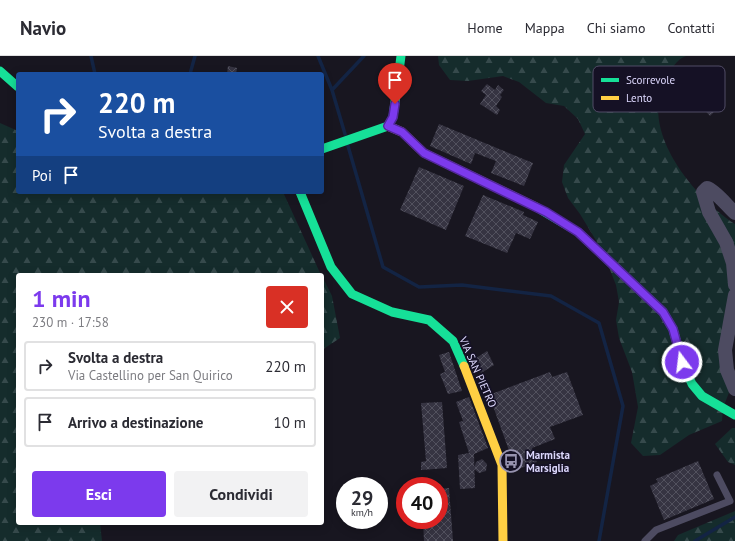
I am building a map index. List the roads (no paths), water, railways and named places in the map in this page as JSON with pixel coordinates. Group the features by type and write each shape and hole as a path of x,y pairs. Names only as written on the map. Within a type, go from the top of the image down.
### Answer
{"street":[{"path":"324,148 370,134 388,126 393,117 401,56"},
{"path":"0,71 16,85"},
{"path":"388,126 402,132 424,153 546,212 578,232 663,312 673,329 682,362 692,384 702,396 735,414"},
{"path":"735,213 721,201 713,190 707,188 703,192 709,212 726,242 733,263 735,285"},
{"name":"VIA SAN PIETRO","path":"301,194 331,266 352,294 392,312 429,320 453,341 474,388 502,465 503,541"},
{"path":"735,295 725,350 727,370 735,389"}],"lane":[{"path":"645,541 656,530 730,501 717,475"}],"waterway":[{"path":"91,56 95,72"},
{"path":"191,72 195,56"},
{"path":"318,56 332,90 345,134"},
{"path":"332,90 364,56"},
{"path":"348,146 383,267 419,287 462,285 551,296 599,323 623,406 599,541"},
{"path":"695,541 735,517"}],"place":[{"name":"Marmista Marsiglia","path":"511,461"}]}
